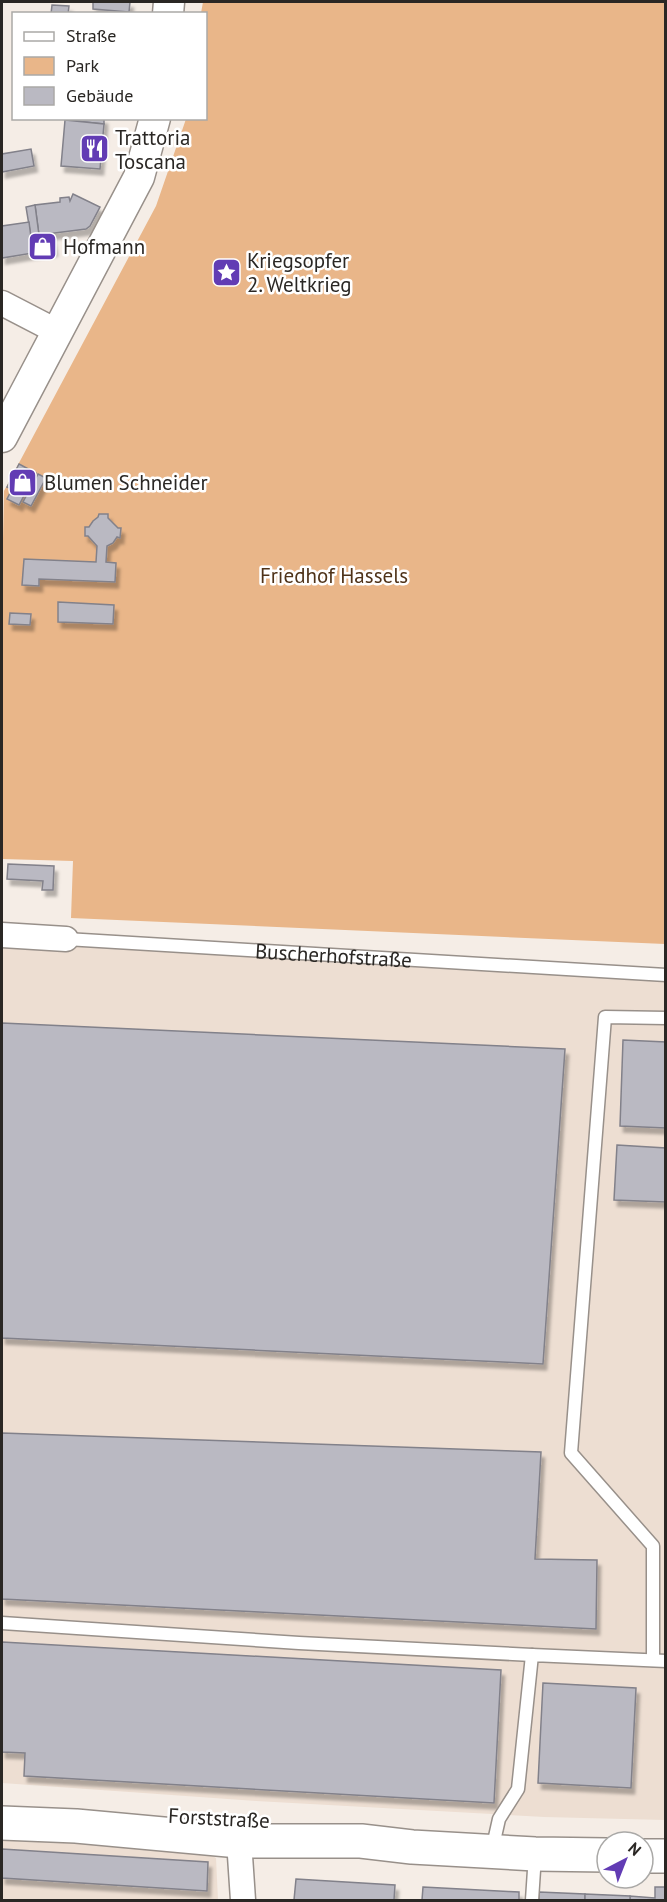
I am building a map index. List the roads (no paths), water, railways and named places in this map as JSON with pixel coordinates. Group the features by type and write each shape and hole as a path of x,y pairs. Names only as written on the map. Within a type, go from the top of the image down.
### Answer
{"main road":[{"name":"Forststraße","path":"76,1826 116,1813 236,1818 306,1823 361,1841"},
{"name":"Forststraße","path":"2,1823 76,1826 239,1841 361,1841 492,1852 595,1855"}],"street":[{"path":"2,437 139,177 154,120"},
{"path":"2,303 58,332"},
{"name":"Buscherhofstraße","path":"2,935 66,939"},
{"path":"239,1841 243,1900"}],"lane":[{"name":"Buscherhofstraße","path":"66,939 666,975"},
{"path":"2,1623 299,1643 659,1660 654,1546 571,1453 605,1017 666,1018"},
{"path":"492,1852 499,1819 518,1789 532,1655"},
{"path":"532,1900 535,1854"}],"place":[{"name":"Trattoria Toscana","path":"94,149"},
{"name":"Hofmann","path":"42,246"},
{"name":"Kriegsopfer 2. Weltkrieg","path":"226,272"},
{"name":"Blumen Schneider","path":"23,482"}],"park label":[{"name":"Friedhof Hassels","path":"334,575"}]}
